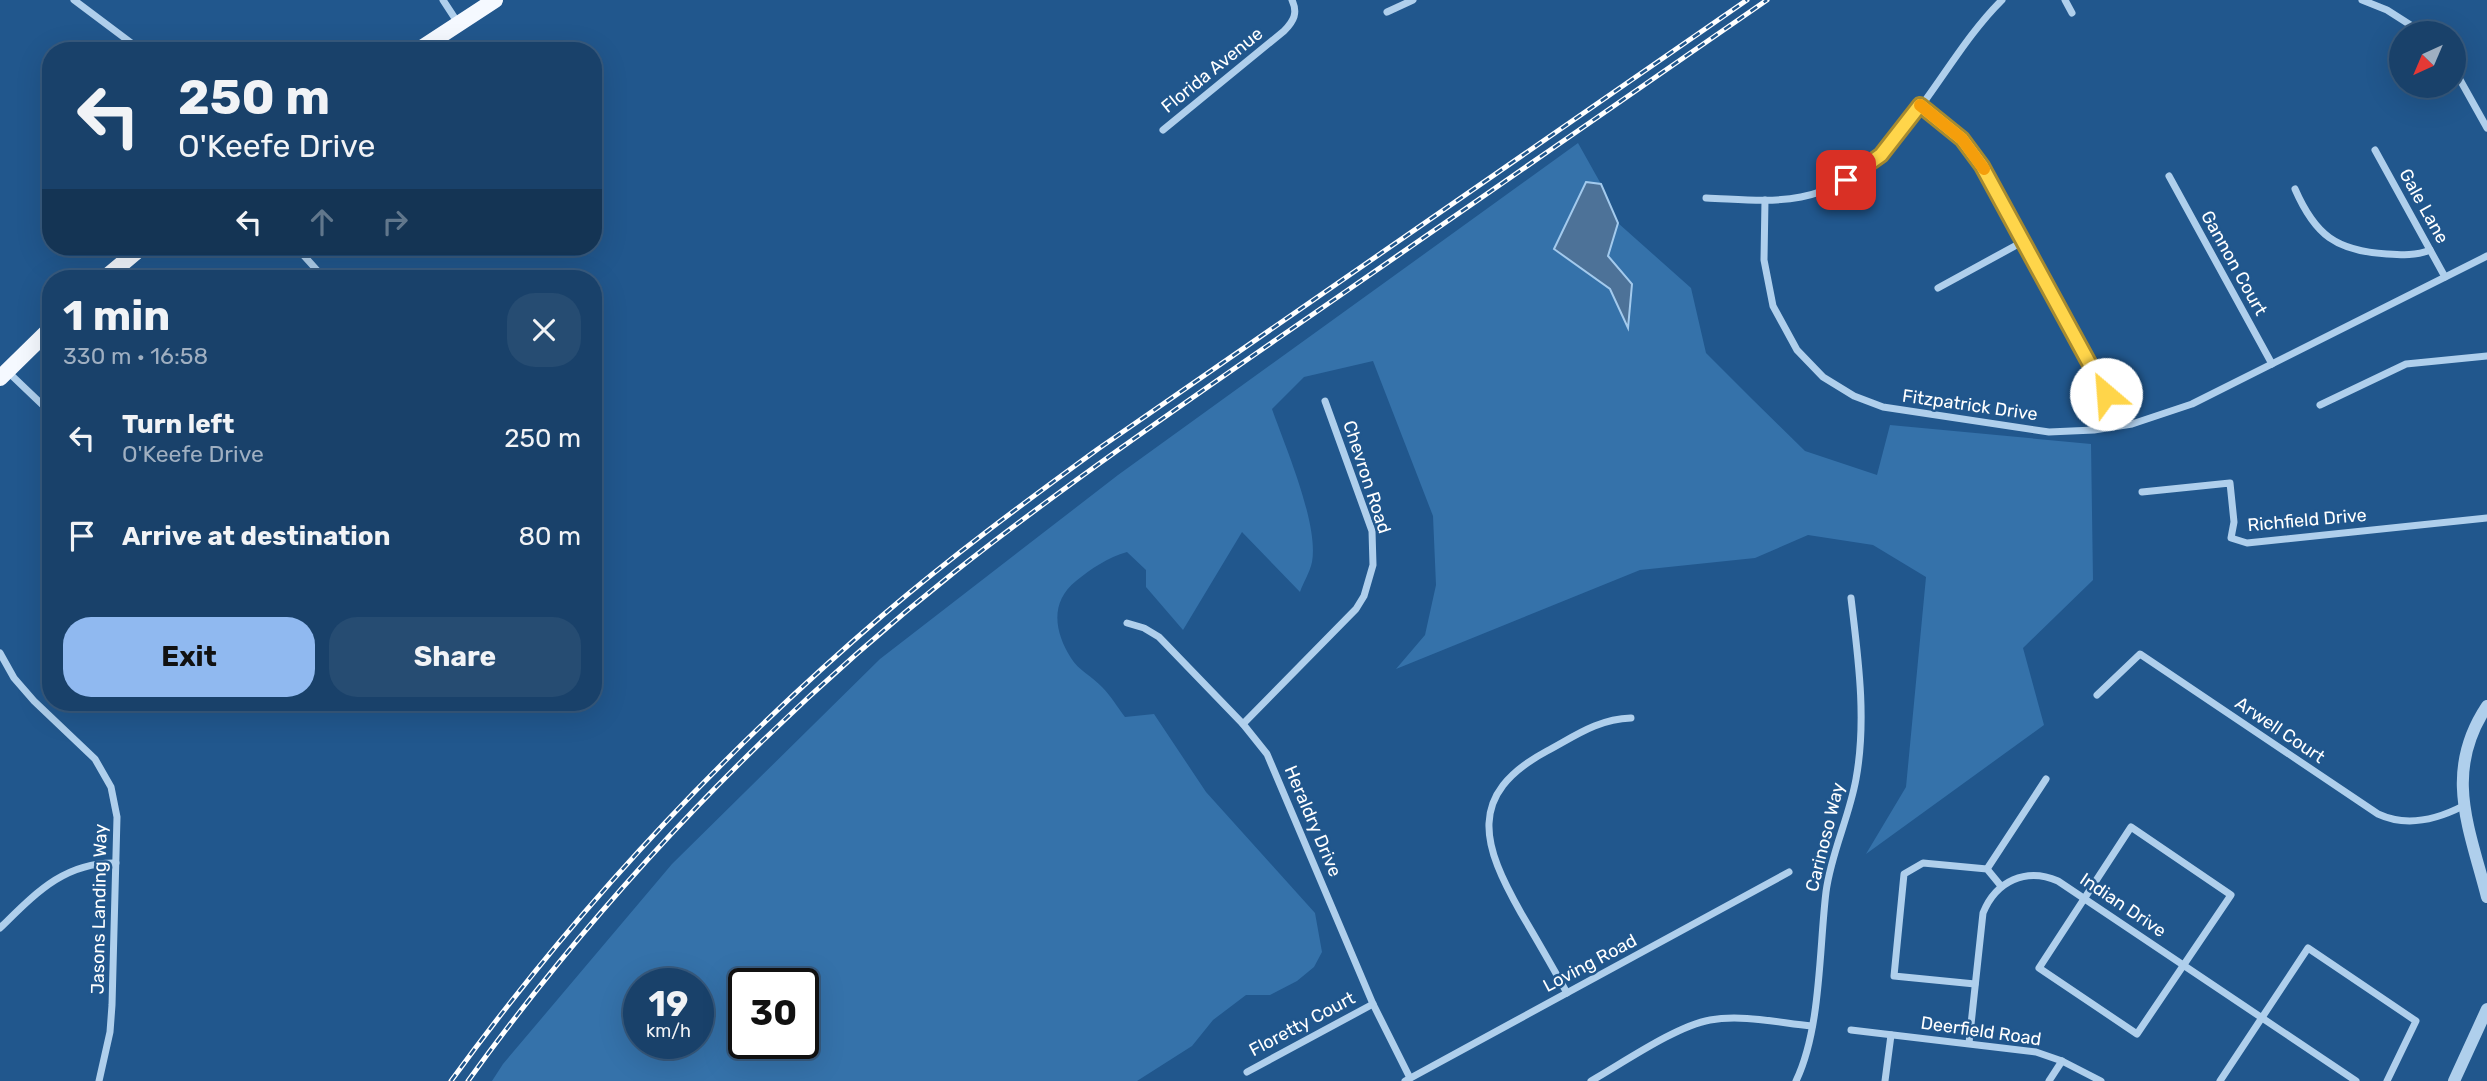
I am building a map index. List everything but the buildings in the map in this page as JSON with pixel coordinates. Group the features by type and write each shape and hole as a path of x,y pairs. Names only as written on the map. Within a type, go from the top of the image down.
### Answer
{"main road":[{"path":"431,42 495,0"},
{"path":"115,270 131,256"},
{"path":"4,374 42,337"}],"street":[{"path":"75,0 130,42"},
{"path":"443,0 459,24"},
{"name":"Florida Avenue","path":"1163,130 1293,23 1296,14 1292,0"},
{"path":"1387,12 1412,0"},
{"path":"1706,198 1765,200 1810,195 1846,180 1881,155 2002,0"},
{"path":"2066,0 2071,13"},
{"path":"2367,1 2406,21"},
{"path":"2466,90 2487,128"},
{"path":"1920,105 1949,127 1973,153 2100,380 2113,427"},
{"name":"Gale Lane","path":"2375,150 2445,277"},
{"name":"Gannon Court","path":"2168,176 2272,364"},
{"path":"2295,189 2313,222 2322,233 2340,246 2388,254 2415,255 2430,250"},
{"name":"Fitzpatrick Drive","path":"1765,200 1764,260 1773,306 1797,350 1809,364 1838,388 1883,407 2021,430 2049,432 2113,427 2152,418 2192,404 2487,256"},
{"path":"1938,288 2024,241"},
{"path":"304,256 317,270"},
{"path":"2320,405 2406,364 2487,356"},
{"path":"4,374 42,406"},
{"name":"Chevron Road","path":"1243,724 1346,622 1364,596 1369,581 1374,549 1372,531 1325,401"},
{"name":"Richfield Drive","path":"2142,492 2230,483 2234,522 2231,538 2247,544 2487,518"},
{"name":"Carinoso Way","path":"1796,1081 1808,1049 1812,1026 1828,873 1848,816 1860,755 1861,704 1851,598"},
{"name":"Heraldry Drive","path":"1127,623 1144,628 1158,637 1256,738 1275,769 1373,1004 1408,1079"},
{"name":"Jasons Landing Way","path":"0,653 14,678 42,709"},
{"name":"Arwell Court","path":"2097,695 2140,654 2378,814 2404,823 2452,812 2463,806"},
{"path":"2487,706 2475,726 2464,755 2461,786 2463,806 2487,897"},
{"name":"Jasons Landing Way","path":"45,711 95,759 105,773 111,787 117,817 111,1018 100,1081"},
{"path":"1567,993 1495,864 1489,836 1491,814 1506,782 1533,758 1600,722 1631,718"},
{"path":"1987,869 2046,779"},
{"path":"2131,827 2231,895 2183,965 2137,1034 2039,968 2131,827"},
{"path":"0,928 57,877 100,863 116,863"},
{"path":"1969,1043 1983,913 1993,894 2001,886 1987,869 1923,863 1904,874 1894,976 1975,984"},
{"name":"Loving Road","path":"1408,1079 1789,872"},
{"name":"Indian Drive","path":"2001,886 2022,876 2047,876 2084,898 2356,1081"},
{"path":"2220,1081 2308,948 2416,1021 2386,1081"},
{"name":"Floretty Court","path":"1247,1072 1373,1004"},
{"path":"2454,1081 2487,1009"},
{"path":"1591,1081 1679,1031 1710,1020 1728,1018 1812,1026"},
{"name":"Deerfield Road","path":"1851,1030 2025,1050 2063,1061 2101,1081"},
{"path":"1885,1081 1891,1035"},
{"path":"2049,1081 2063,1061"}],"shaded area":[{"path":"1578,143 1601,184 1586,182 1554,250 1610,289 1628,326 1632,284 1608,256 1618,223 1691,288 1706,353 1805,451 1877,475 1890,425 2091,444 2093,580 2023,648 2044,725 1866,854 1906,787 1926,577 1873,545 1808,535 1755,558 1640,570 1396,669 1425,635 1436,585 1433,516 1373,361 1304,377 1272,409 1300,485 1311,527 1312,562 1300,592 1242,532 1183,630 1146,587 1146,570 1127,552 1100,564 1076,581 1062,598 1057,617 1061,638 1074,662 1098,683 1125,717 1154,714 1206,792 1315,913 1322,952 1314,967 1297,981 1270,995 1246,995 1213,1020 1192,1046 1137,1081 492,1081 503,1064 672,864 880,659 1118,475"},
{"path":"1586,182 1601,184 1618,223 1608,256 1632,284 1628,328 1610,289 1554,249"}],"railway":[{"path":"451,1081 549,955 654,835 765,722 909,593 1098,449 1747,0"},
{"path":"468,1081 521,1010 634,874 758,746 889,626 957,570 1142,433 1767,0"}],"slow traffic":[{"path":"1920,105 1962,139 1984,169"}],"route":[{"path":"1846,180 1881,155 1920,105 1949,127 1962,139 1982,166 2106,394"}]}
